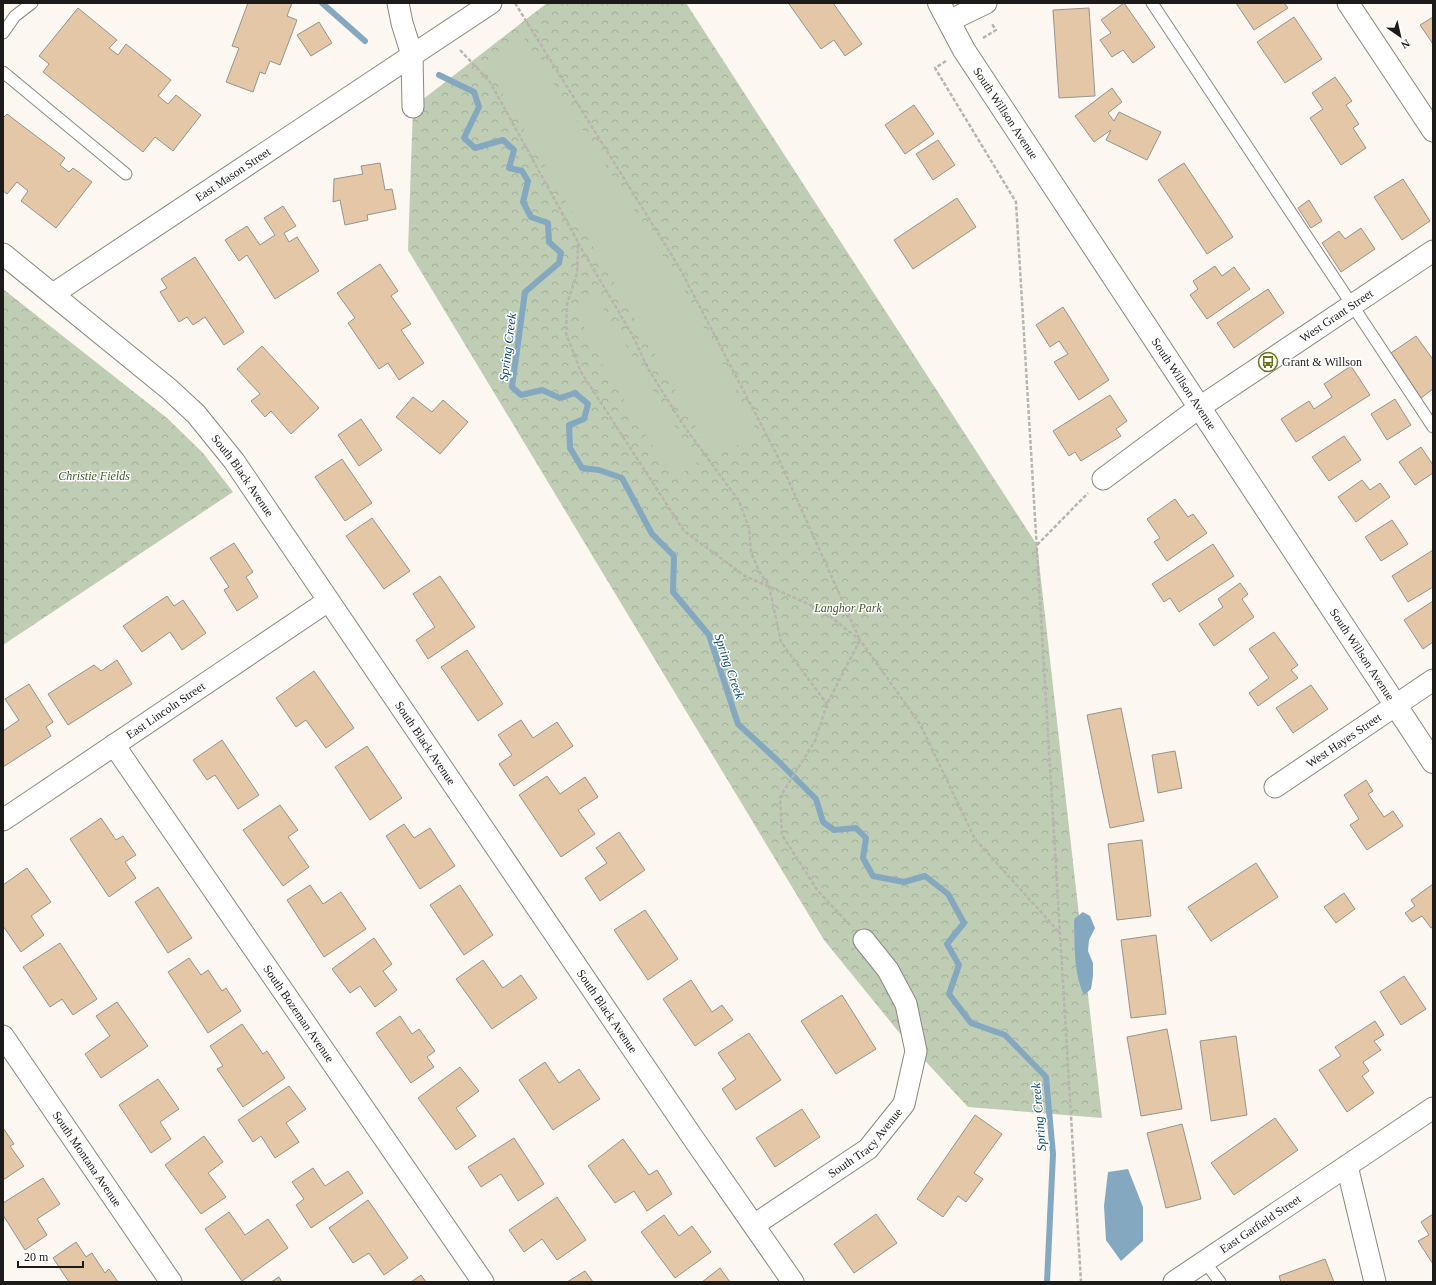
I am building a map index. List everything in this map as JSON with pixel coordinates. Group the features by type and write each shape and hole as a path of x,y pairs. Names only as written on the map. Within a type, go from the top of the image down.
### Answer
{"main road":[{"name":"South Willson Avenue","path":"944,12 964,50 1433,762"}],"street":[{"path":"398,3 402,23 412,55 413,107"},
{"name":"East Mason Street","path":"53,294 491,3"},
{"path":"944,12 986,3"},
{"path":"1348,3 1433,131"},
{"name":"West Grant Street","path":"1103,478 1200,407 1433,250"},
{"name":"South Black Avenue","path":"3,254 169,389 196,414 234,461 691,1135 793,1282"},
{"name":"East Lincoln Street","path":"3,820 328,601"},
{"name":"West Hayes Street","path":"1275,787 1433,680"},
{"name":"South Bozeman Avenue","path":"114,745 483,1282"},
{"name":"South Tracy Avenue","path":"754,1225 868,1149 904,1104 916,1051 906,1004 888,970 864,940"},
{"name":"South Montana Avenue","path":"3,1036 171,1282"},
{"name":"East Garfield Street","path":"1174,1282 1347,1166 1431,1114"},
{"path":"1347,1166 1375,1282"}],"lane":[{"path":"3,33 15,16 32,3"},
{"path":"1152,3 1433,427"},
{"path":"3,72 126,174"},
{"path":"1205,1262 1220,1282"}],"path":[{"path":"515,3 679,267 778,455 860,640 920,724 975,839 1060,933"},
{"path":"443,35 490,82 578,242 633,336 647,367 684,426 739,501 749,528 751,552 759,571 769,586 781,642 827,704"},
{"path":"947,60 935,68 1016,202 1081,1282"},
{"path":"578,242 577,273 567,304 566,333 581,372 684,531 745,576 822,610 860,640"},
{"path":"1036,545 1103,478"},
{"path":"860,640 827,704 815,741 780,797 782,835 818,891 864,940"}],"green space":[{"name":"Langhor Park","path":"547,3 686,3 1037,545 1102,1118 968,1107 902,1036 824,940 408,250 413,107"},
{"path":"523,36 683,287 758,434 714,458 628,307 485,63"},
{"name":"Christie Fields","path":"3,289 167,418 203,453 233,492 3,645"},
{"path":"597,298 697,463 674,479 606,372 576,310"},
{"path":"3,378 12,411 3,443"}],"water":[{"path":"1083,912 1090,916 1095,928 1089,940 1088,951 1093,963 1091,989 1084,995 1080,986 1076,967 1074,919"},
{"path":"1128,1169 1143,1207 1143,1241 1121,1261 1106,1240 1104,1206 1108,1172"}],"building":[{"path":"248,3 292,3 287,16 297,20 280,65 270,61 265,74 260,72 253,92 226,82 239,48 232,46"},
{"path":"833,3 862,44 845,56 834,40 821,49 789,4"},
{"path":"1124,3 1155,47 1133,63 1123,50 1112,57 1100,40 1111,33 1101,20"},
{"path":"1236,3 1284,3 1288,8 1254,30"},
{"path":"78,8 117,40 109,48 118,55 126,44 171,80 158,96 168,104 176,95 201,115 173,151 155,137 143,152 43,72 49,64 39,56"},
{"path":"1089,8 1095,96 1059,98 1053,10"},
{"path":"1294,17 1322,59 1285,83 1257,42"},
{"path":"1433,17 1433,44 1420,25"},
{"path":"319,22 332,43 311,56 297,35"},
{"path":"1335,77 1352,101 1346,105 1359,124 1353,128 1366,148 1341,165 1310,118 1323,109 1312,93"},
{"path":"1112,88 1122,102 1108,113 1114,121 1119,112 1161,132 1147,160 1106,140 1111,130 1094,142 1075,116"},
{"path":"914,105 934,134 905,154 885,125"},
{"path":"7,114 65,158 60,165 69,172 73,168 92,182 56,228 21,201 28,191 17,182 7,194 3,191 3,118"},
{"path":"938,140 955,165 933,180 916,154"},
{"path":"380,163 385,190 392,189 396,209 367,215 368,220 345,225 340,200 333,202 334,179 363,174 361,166"},
{"path":"1184,163 1233,237 1207,254 1158,180"},
{"path":"1403,179 1430,221 1402,240 1374,197"},
{"path":"957,198 976,227 913,269 894,240"},
{"path":"1309,200 1322,221 1311,228 1298,208"},
{"path":"283,206 296,226 284,233 289,242 297,237 319,271 275,299 247,255 239,261 225,240 247,226 260,245 275,235 264,218"},
{"path":"1361,228 1375,249 1341,272 1322,243 1339,231 1345,239"},
{"path":"195,257 244,332 224,345 205,317 193,325 187,317 179,322 160,292 167,288 161,279"},
{"path":"380,264 398,291 391,296 411,324 401,330 424,363 399,380 388,363 379,369 348,323 355,318 337,293"},
{"path":"1215,266 1222,276 1234,267 1250,289 1207,319 1190,295 1198,289 1193,281"},
{"path":"1268,289 1284,313 1234,348 1217,323"},
{"path":"1063,307 1109,380 1079,400 1054,362 1068,354 1059,341 1050,347 1036,325"},
{"path":"1416,336 1433,358 1433,389 1421,398 1391,353"},
{"path":"262,346 319,408 291,434 271,411 265,417 251,401 260,394 237,369"},
{"path":"1351,366 1370,395 1296,442 1281,419 1309,401 1314,409 1332,397 1324,384"},
{"path":"1110,395 1127,421 1116,429 1121,436 1081,461 1075,452 1069,456 1053,431"},
{"path":"413,397 432,412 443,400 468,422 440,454 396,417"},
{"path":"1395,399 1411,425 1387,440 1371,414"},
{"path":"361,419 382,450 359,466 338,435"},
{"path":"1344,436 1361,460 1329,481 1312,457"},
{"path":"1421,447 1433,465 1433,473 1415,485 1399,462"},
{"path":"342,459 372,503 345,521 315,477"},
{"path":"1362,480 1370,490 1380,483 1390,497 1356,522 1338,497"},
{"path":"1175,499 1188,517 1193,514 1207,533 1167,561 1154,542 1160,538 1147,519"},
{"path":"372,518 410,571 384,589 346,536"},
{"path":"1392,520 1408,544 1381,561 1365,537"},
{"path":"234,543 253,572 246,577 258,597 237,611 224,590 229,587 210,558"},
{"path":"1213,544 1234,576 1179,612 1170,598 1164,602 1152,584"},
{"path":"1433,550 1433,587 1408,602 1392,576"},
{"path":"440,576 475,627 428,659 416,640 435,627 413,594"},
{"path":"1240,583 1248,594 1242,599 1254,617 1214,646 1199,624 1223,607 1218,599"},
{"path":"167,596 174,606 183,600 206,633 182,650 170,632 142,652 123,626"},
{"path":"1433,601 1433,642 1423,649 1404,620"},
{"path":"1274,632 1298,665 1291,670 1298,678 1258,706 1249,693 1269,678 1249,649"},
{"path":"467,650 503,704 478,721 441,667"},
{"path":"117,660 132,684 68,725 48,694 94,665 101,671"},
{"path":"314,671 354,728 326,748 306,720 296,727 276,698"},
{"path":"29,684 53,722 46,727 51,736 3,767 3,731 19,720 5,699"},
{"path":"1311,685 1328,709 1293,733 1276,708"},
{"path":"1121,708 1144,821 1110,828 1087,715"},
{"path":"521,720 533,738 557,722 573,746 514,786 499,764 512,755 498,735"},
{"path":"222,740 259,795 238,809 215,775 207,780 193,760"},
{"path":"367,746 402,798 370,820 335,767"},
{"path":"1175,751 1182,788 1158,793 1152,755"},
{"path":"547,776 560,794 585,777 598,797 578,810 595,834 561,857 519,795"},
{"path":"1366,780 1373,791 1368,794 1384,817 1393,811 1403,826 1367,850 1350,825 1359,819 1344,795"},
{"path":"280,805 298,830 288,837 309,867 283,886 243,830"},
{"path":"101,818 116,840 123,836 136,855 125,862 136,878 109,897 70,839"},
{"path":"404,824 414,838 430,828 455,866 420,889 386,836"},
{"path":"619,832 645,870 600,901 585,878 607,863 596,848"},
{"path":"1142,840 1151,916 1117,920 1108,844"},
{"path":"1256,863 1278,897 1211,941 1188,907"},
{"path":"27,868 51,902 31,916 44,935 21,952 3,926 3,885"},
{"path":"1433,884 1433,927 1431,928 1422,916 1412,922 1405,913 1415,906 1411,900"},
{"path":"310,885 323,904 341,892 366,929 324,957 287,900"},
{"path":"460,885 493,935 464,955 430,905"},
{"path":"158,887 192,938 168,953 135,902"},
{"path":"1344,893 1355,909 1336,923 1324,907"},
{"path":"645,910 678,959 648,980 614,930"},
{"path":"1156,935 1166,1014 1131,1018 1121,940"},
{"path":"374,938 392,964 383,971 397,990 375,1007 360,986 350,993 332,969"},
{"path":"60,943 97,999 73,1015 62,999 50,1007 23,967"},
{"path":"189,958 201,975 208,970 222,991 226,988 241,1011 208,1033 168,972"},
{"path":"483,960 503,988 521,975 537,998 492,1029 456,979"},
{"path":"1404,976 1426,1009 1401,1025 1380,992"},
{"path":"691,980 712,1012 722,1005 733,1020 695,1046 663,999"},
{"path":"842,995 876,1049 836,1074 801,1021"},
{"path":"117,1002 148,1046 101,1078 85,1054 110,1036 96,1016"},
{"path":"400,1016 412,1034 419,1029 435,1051 427,1057 434,1067 411,1083 376,1033"},
{"path":"1375,1021 1384,1035 1374,1041 1381,1050 1363,1062 1369,1071 1362,1076 1374,1093 1347,1112 1319,1070 1341,1056 1335,1047"},
{"path":"242,1024 263,1054 267,1051 285,1078 243,1107 217,1069 223,1066 210,1046"},
{"path":"1167,1029 1182,1109 1141,1116 1127,1037"},
{"path":"749,1033 781,1080 736,1110 722,1089 736,1079 718,1053"},
{"path":"1236,1036 1247,1115 1211,1121 1200,1041"},
{"path":"545,1062 559,1083 579,1069 600,1099 553,1130 519,1080"},
{"path":"460,1067 479,1091 456,1108 476,1136 456,1150 418,1098"},
{"path":"158,1079 179,1109 160,1122 171,1139 151,1153 119,1105"},
{"path":"289,1086 306,1109 286,1123 299,1142 275,1158 261,1136 253,1142 238,1120"},
{"path":"802,1109 820,1137 775,1167 756,1138"},
{"path":"975,1115 1002,1134 974,1173 983,1179 966,1202 958,1196 943,1217 917,1199"},
{"path":"1275,1118 1298,1150 1234,1195 1211,1163"},
{"path":"1182,1124 1201,1199 1166,1208 1147,1133"},
{"path":"3,1128 14,1144 10,1146 24,1166 3,1180"},
{"path":"204,1136 223,1162 208,1173 226,1197 201,1214 165,1165"},
{"path":"514,1138 544,1184 518,1201 501,1174 481,1187 468,1167"},
{"path":"623,1139 649,1175 657,1170 672,1194 647,1211 634,1191 615,1203 588,1166"},
{"path":"313,1168 325,1186 348,1171 363,1193 311,1228 296,1205 304,1199 292,1182"},
{"path":"43,1178 60,1204 37,1219 47,1235 25,1250 3,1215 3,1203"},
{"path":"557,1197 586,1240 557,1260 542,1239 524,1252 509,1230"},
{"path":"368,1200 408,1258 384,1275 369,1253 353,1263 329,1228"},
{"path":"229,1212 245,1235 268,1219 288,1248 242,1281 205,1229"},
{"path":"876,1214 897,1243 854,1273 834,1244"},
{"path":"1433,1214 1433,1264 1418,1241 1429,1235 1421,1222"},
{"path":"664,1215 679,1236 692,1226 711,1252 675,1278 641,1232"},
{"path":"76,1242 86,1257 92,1253 105,1273 109,1269 118,1282 69,1282 53,1258"},
{"path":"1325,1259 1334,1282 1281,1282 1279,1276"},
{"path":"720,1268 730,1282 702,1282"},
{"path":"585,1271 593,1282 567,1282"},
{"path":"421,1275 426,1282 411,1282"},
{"path":"279,1277 282,1282 271,1282"}],"waterway":[{"name":"Spring Creek","path":"322,3 365,41"},
{"name":"Spring Creek","path":"439,75 474,92 479,107 464,138 475,148 503,140 514,150 509,168 522,171 528,181 523,202 531,217 548,223 549,242 561,253 559,263 525,292 512,387 521,395 542,390 560,398 575,393 588,404 584,419 569,425 570,448 582,468 599,470 622,478 652,534 674,556 673,592 709,635 738,724 816,799 823,822 834,830 856,828 866,838 863,858 873,876 904,882 925,876 948,894 964,923 947,944 959,965 949,994 971,1023 1005,1035 1046,1077 1053,1154 1047,1282"}],"place":[{"name":"Grant & Willson","path":"1268,362"}]}
